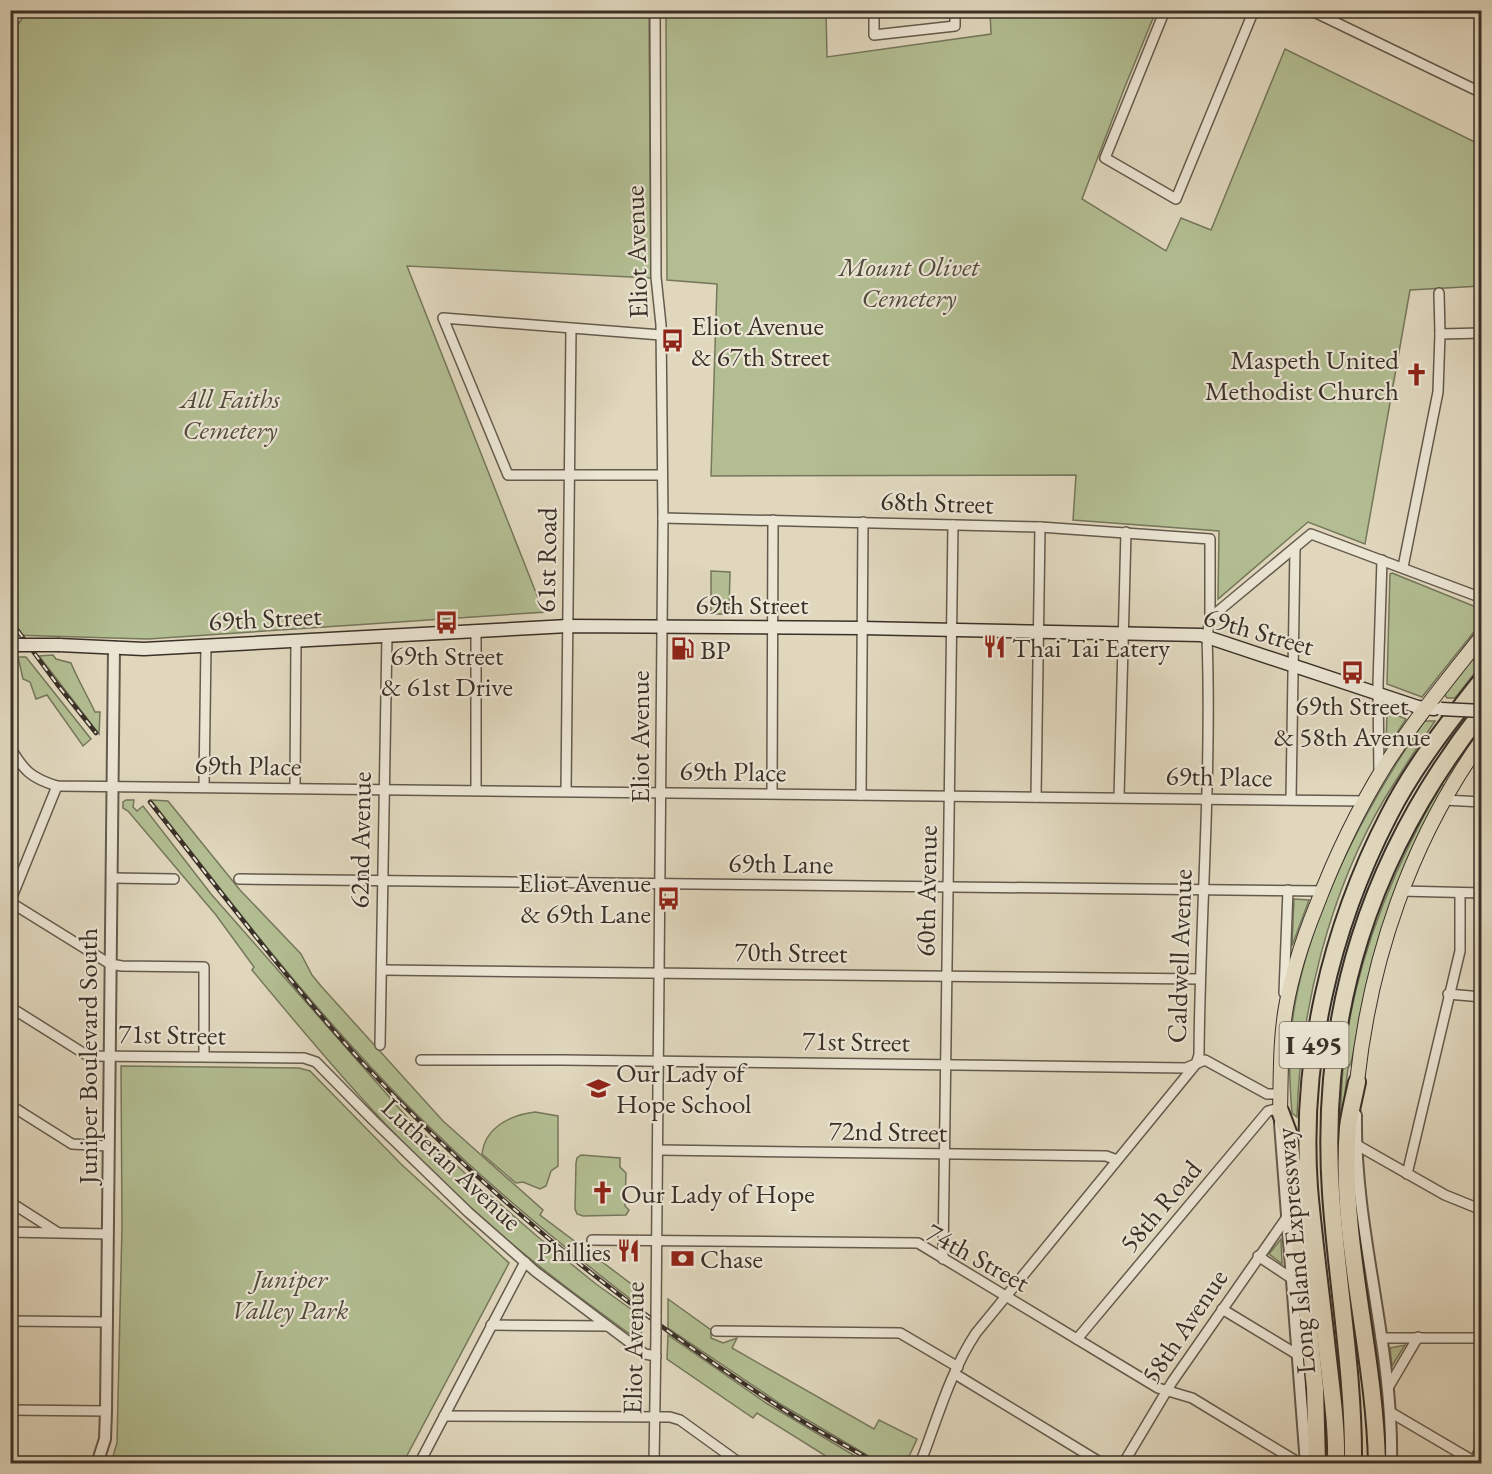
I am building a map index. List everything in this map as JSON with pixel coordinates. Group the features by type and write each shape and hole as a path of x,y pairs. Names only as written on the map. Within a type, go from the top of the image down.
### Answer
{"highway":[{"name":"Long Island Expressway","path":"1329,1460 1332,1391 1309,1186 1309,1103 1318,1021 1330,968 1346,915 1377,839 1418,766 1482,680"},
{"name":"Long Island Expressway","path":"1329,1460 1352,1405 1331,1196 1330,1115 1333,1060 1348,980 1372,902 1406,826 1433,779 1482,712"},
{"path":"1357,1082 1348,1126 1349,1209 1372,1401 1377,1464"},
{"path":"1280,1104 1288,1135 1315,1388 1329,1460"},
{"path":"1339,1264 1350,1308 1365,1428 1367,1464"}],"main road":[{"name":"69th Street","path":"10,645 144,649 568,626 862,628 1207,637 1425,708 1482,712"},
{"path":"1280,1104 1284,1024 1295,968 1322,891 1342,844 1379,776 1425,708 1482,636"},
{"path":"1357,1082 1363,1032 1376,973 1401,891 1422,842 1444,800 1482,740"}],"street":[{"name":"Eliot Avenue","path":"654,1464 663,627 661,335 656,277 655,10"},
{"path":"874,10 874,34 955,26 954,10"},
{"path":"1165,10 1105,158 1176,199 1254,10"},
{"path":"1310,10 1482,93"},
{"path":"1403,567 1438,392 1439,293"},
{"path":"661,335 443,318 508,475 662,475"},
{"name":"61st Road","path":"566,791 571,329"},
{"path":"1440,334 1482,333"},
{"name":"68th Street","path":"663,518 1040,527 1210,539"},
{"path":"772,793 773,520"},
{"path":"861,795 863,522"},
{"name":"60th Avenue","path":"943,1258 953,525"},
{"path":"1036,797 1040,527"},
{"path":"1119,797 1126,532"},
{"path":"1210,618 1311,534 1482,598"},
{"name":"Caldwell Avenue","path":"920,1464 956,1370 976,1332 1183,1082 1196,1064 1199,1055 1199,979 1207,799 1207,637 1210,618 1210,539"},
{"path":"1291,799 1295,548"},
{"path":"1379,776 1378,694 1382,560"},
{"path":"476,630 476,790"},
{"name":"62nd Avenue","path":"380,1045 387,635"},
{"path":"295,788 297,640"},
{"path":"204,787 207,645"},
{"name":"Juniper Boulevard South","path":"97,1464 105,1439 106,1411 114,647"},
{"name":"69th Place","path":"10,747 22,768 33,777 57,786 1365,801"},
{"path":"57,786 11,902 110,964 204,968 204,1056"},
{"path":"1444,800 1482,802"},
{"path":"112,878 174,879"},
{"name":"69th Lane","path":"239,879 1322,891"},
{"path":"1284,1024 1288,890"},
{"path":"1401,891 1482,893"},
{"path":"1407,1174 1460,951 1460,893"},
{"name":"70th Street","path":"382,970 1199,979"},
{"path":"1448,994 1482,997"},
{"name":"71st Street","path":"10,1007 88,1056 311,1059"},
{"name":"Lutheran Avenue","path":"311,1059 322,1066 445,1192 525,1262 576,1304 645,1354 656,1356"},
{"name":"71st Street","path":"421,1060 554,1059 1186,1068 1205,1060 1267,1094 1280,1104"},
{"path":"1357,1082 1357,1145 1362,1217 1388,1388 1391,1464"},
{"path":"1280,1104 1298,1355 1329,1460"},
{"name":"58th Road","path":"1077,1340 1268,1111 1280,1104"},
{"path":"10,1105 72,1144 109,1146"},
{"path":"1357,1145 1445,1195 1482,1210"},
{"name":"72nd Street","path":"658,1150 1106,1156 1117,1160"},
{"path":"10,1202 57,1232"},
{"name":"58th Avenue","path":"1123,1464 1167,1391 1287,1217"},
{"path":"10,1232 108,1233"},
{"name":"74th Street","path":"592,1240 918,1243 1158,1388 1192,1398 1301,1464"},
{"path":"1258,1256 1291,1278"},
{"path":"419,1464 525,1262"},
{"path":"1222,1309 1298,1355"},
{"path":"10,1321 107,1322"},
{"path":"491,1325 607,1326"},
{"path":"716,1331 900,1333 1103,1464"},
{"path":"1388,1388 1418,1337"},
{"path":"1381,1338 1482,1338"},
{"path":"10,1410 106,1411"},
{"path":"1390,1412 1474,1463 1482,1448"},
{"path":"444,1416 655,1417 680,1420 741,1464"}],"green space":[{"name":"All Faiths Cemetery","path":"28,10 649,11 651,278 407,266 540,603 546,612 148,639 11,635 10,36"},
{"name":"Mount Olivet Cemetery","path":"666,11 826,11 827,57 991,34 990,11 1156,11 1082,199 1166,251 1181,218 1211,230 1285,49 1481,145 1481,286 1410,290 1365,544 1308,522 1218,599 1219,531 1073,520 1076,475 711,476 717,284 667,280"},
{"path":"711,571 730,572 729,614 711,614"},
{"path":"1390,574 1481,609 1481,623 1422,697 1387,684"},
{"path":"1481,647 1481,665 1455,698 1447,698 1444,694"},
{"path":"53,655 56,659 71,663 95,712 100,712 99,734 39,656"},
{"path":"18,657 26,657 91,739 83,746 47,695 36,699 30,682 23,679"},
{"path":"1387,711 1406,719 1386,750"},
{"path":"1424,721 1435,721 1385,798 1348,872 1334,911 1312,993 1304,1035 1297,1117 1292,1113 1290,1044 1296,1001 1306,959 1320,916 1356,834"},
{"path":"1441,785 1445,785 1374,960 1348,1068 1340,1133 1346,1041 1363,964 1384,902 1410,842"},
{"path":"134,800 133,807 137,811 143,806 211,894 413,1124 538,1237 596,1284 642,1317 641,1339 638,1340 565,1286 472,1210 372,1110 252,970 254,967 216,915 128,811 123,808 123,802"},
{"path":"151,800 168,801 240,890 301,954 312,975 321,986 443,1121 543,1210 540,1215 642,1292 642,1308 501,1193 402,1100 285,970"},
{"path":"1294,899 1309,900 1292,946"},
{"name":"Juniper Valley Park","path":"121,1066 299,1068 310,1071 401,1164 509,1263 403,1463 111,1463 117,1443 122,1226"},
{"path":"535,1112 558,1116 558,1166 551,1171 546,1186 540,1189 523,1182 516,1183 482,1154 488,1136 501,1124 508,1119"},
{"path":"581,1155 620,1158 620,1167 626,1173 625,1206 629,1210 626,1215 583,1216 577,1214 575,1209 576,1163 577,1158"},
{"path":"1281,1239 1282,1264 1269,1254"},
{"path":"1364,1280 1375,1342 1386,1463 1383,1463"},
{"path":"668,1299 711,1330 711,1338 723,1343 737,1338 732,1348 874,1429 879,1420 917,1439 906,1463 882,1463 872,1458 782,1405 668,1328"},
{"path":"668,1335 766,1403 867,1463 837,1463 757,1413 753,1418 667,1359"},
{"path":"1405,1345 1392,1366 1390,1348"}],"railway":[{"path":"10,620 96,733"},
{"path":"150,802 333,1030 456,1157 559,1247 666,1330 790,1414 878,1464"}],"place":[{"name":"Eliot Avenue & 67th Street","path":"673,341"},
{"name":"Maspeth United Methodist Church","path":"1417,375"},
{"name":"69th Street & 61st Drive","path":"447,623"},
{"name":"Thai Tai Eatery","path":"994,647"},
{"name":"BP","path":"682,649"},
{"name":"69th Street & 58th Avenue","path":"1352,673"},
{"name":"Eliot Avenue & 69th Lane","path":"669,898"},
{"name":"Our Lady of Hope School","path":"598,1088"},
{"name":"Our Lady of Hope","path":"603,1193"},
{"name":"Phillies","path":"629,1251"},
{"name":"Chase","path":"682,1258"}]}
